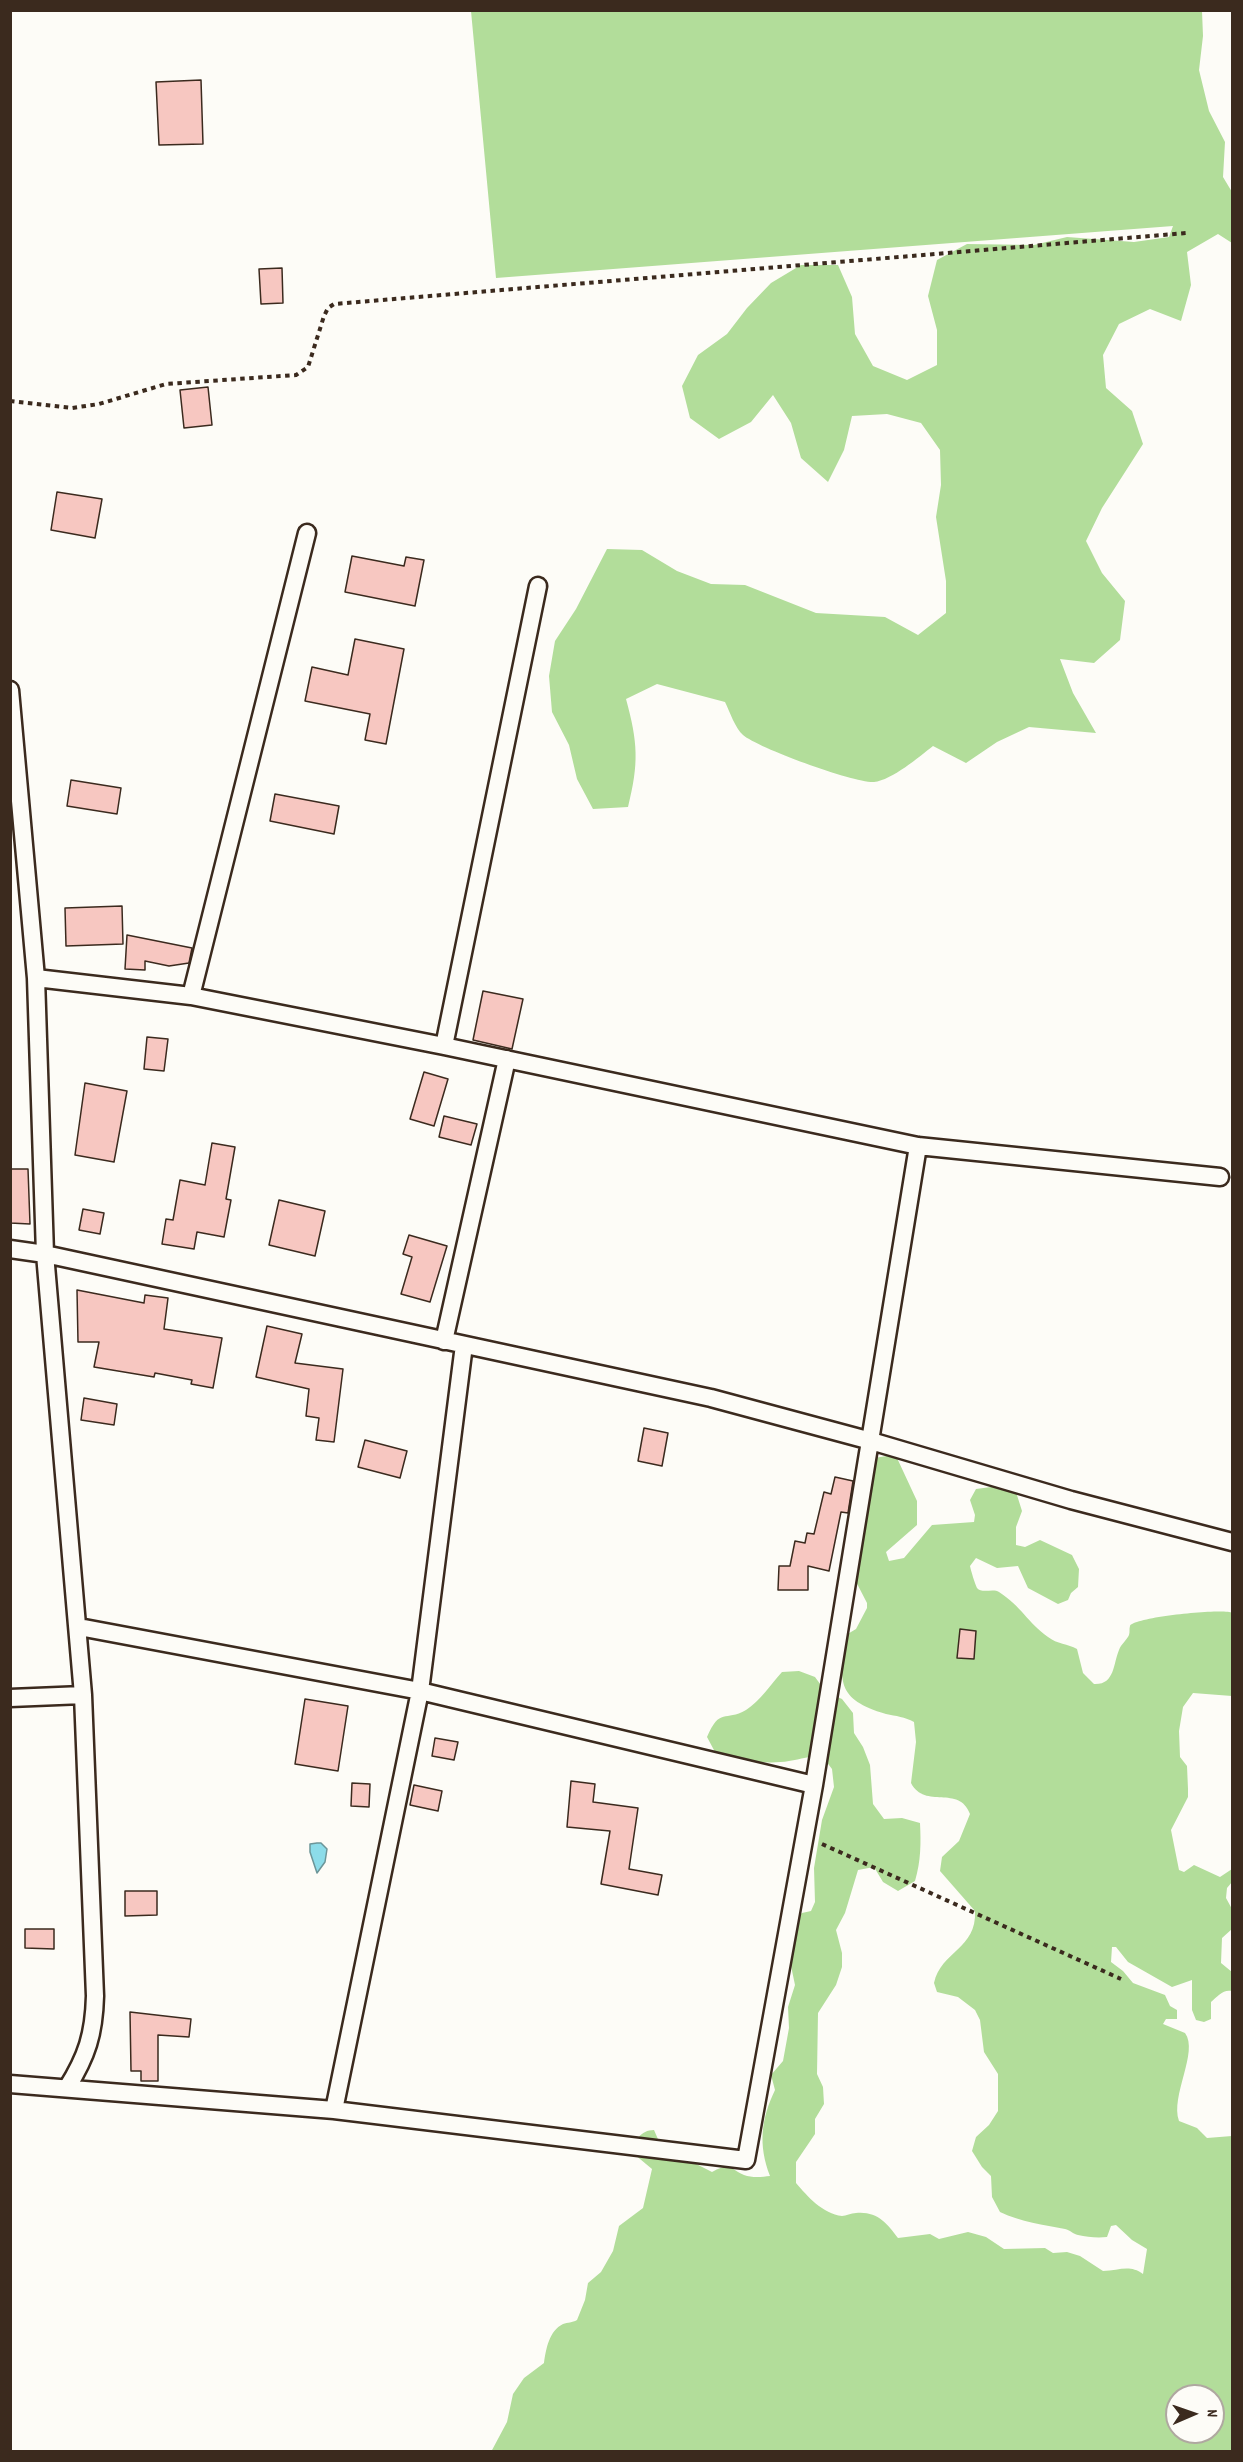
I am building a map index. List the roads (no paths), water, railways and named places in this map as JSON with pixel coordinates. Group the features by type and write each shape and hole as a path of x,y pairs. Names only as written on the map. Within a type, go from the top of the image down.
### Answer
{"street":[{"path":"191,996 307,533"},
{"path":"444,1046 538,586"},
{"path":"10,690 36,978 45,1254 83,1695 95,1996 94,2029 82,2064 67,2088"},
{"path":"36,978 191,996 444,1046 918,1146 1220,1177"},
{"path":"444,1341 507,1059"},
{"path":"10,2084 334,2110 746,2160 814,1785 918,1146"},
{"path":"10,1249 45,1254 711,1398 871,1441 1071,1500 1233,1542"},
{"path":"334,2110 420,1691 464,1345"},
{"path":"78,1627 420,1691 814,1785"},
{"path":"10,1698 83,1695"}],"water":[{"path":"321,1843 327,1849 325,1862 317,1873 310,1852 310,1844"}]}
